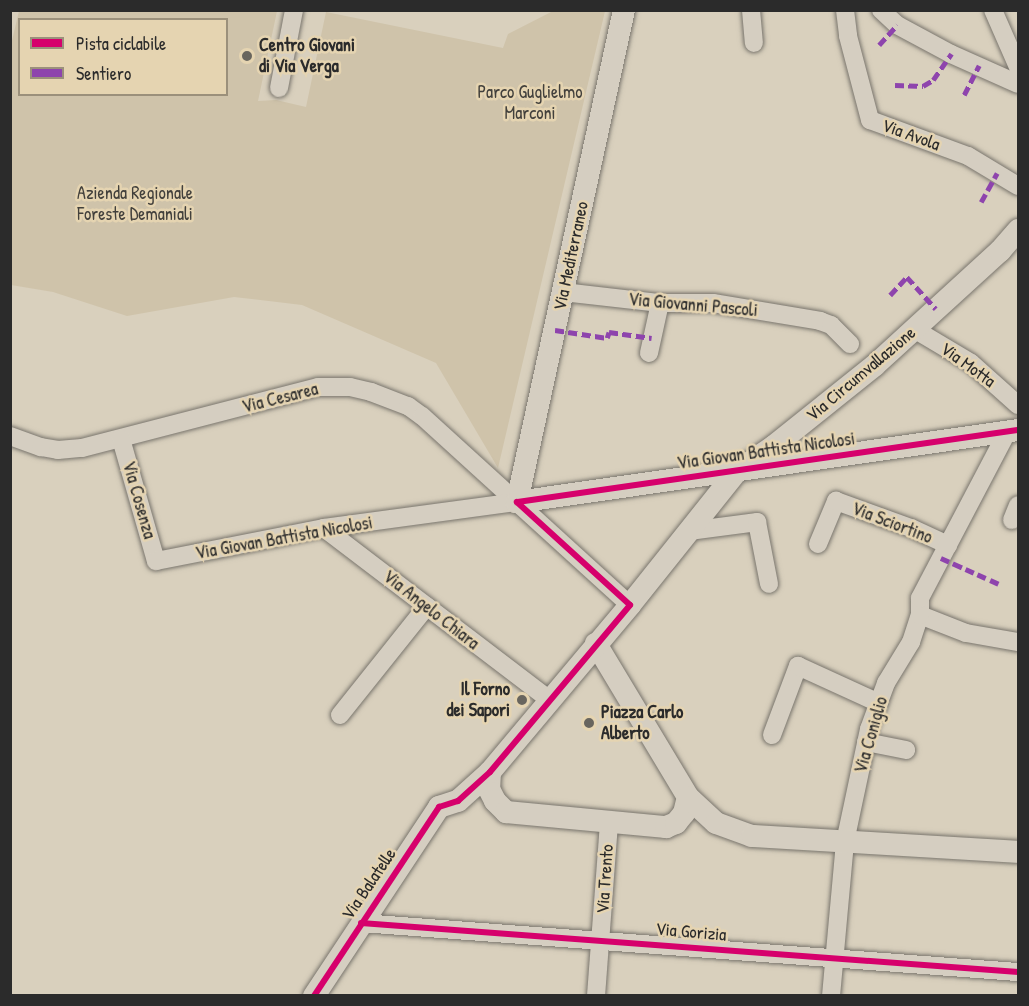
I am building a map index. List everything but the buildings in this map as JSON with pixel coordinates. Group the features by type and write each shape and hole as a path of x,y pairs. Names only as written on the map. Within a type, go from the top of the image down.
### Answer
{"street":[{"path":"279,88 294,10"},
{"name":"Via Mediterraneo","path":"517,502 624,10"},
{"path":"751,10 754,43"},
{"name":"Via Avola","path":"845,10 848,36 870,120 968,156 1018,186"},
{"path":"880,10 897,25 951,54 1018,84"},
{"path":"993,10 1018,67"},
{"name":"Via Circumvallazione","path":"544,696 612,626 737,471 782,440 874,366 1000,251 1018,230"},
{"name":"Via Giovanni Pascoli","path":"563,292 660,303 713,303 820,321 831,325 850,344"},
{"path":"649,353 660,303"},
{"name":"Via Motta","path":"914,329 971,363 1018,405"},
{"name":"Via Cesarea","path":"10,435 41,447 58,450 82,448 318,387 350,387 371,392 408,406 630,605"},
{"name":"Via Giovan Battista Nicolosi","path":"156,561 324,528 1013,431"},
{"name":"Via Coniglio","path":"831,996 845,842 866,742 886,683 911,642 920,615 920,598 1013,431"},
{"name":"Via Cosenza","path":"121,439 156,561"},
{"name":"Via Sciortino","path":"818,544 836,501 911,528 948,545"},
{"path":"689,531 757,522 769,584"},
{"name":"Via Angelo Chiara","path":"324,528 544,696"},
{"path":"340,715 427,606"},
{"path":"920,615 966,633 1018,642"},
{"path":"596,644 688,797 716,823 752,836 1018,852"},
{"path":"772,735 798,666 879,703"},
{"name":"Via Balatelle","path":"314,996 360,923 439,807 458,801 490,772 544,696"},
{"path":"866,742 906,750"},
{"path":"490,772 489,789 495,801 506,812"},
{"path":"458,801 506,812 609,828 666,827 676,823 684,813 688,797"},
{"name":"Via Trento","path":"596,996 609,828"},
{"name":"Via Gorizia","path":"360,923 1018,972"}],"green space":[{"name":"Azienda Regionale Foreste Demaniali","path":"19,11 277,11 258,101 276,100 306,107 326,12 503,48 508,34 553,11 605,11 498,468 436,363 302,305 234,297 127,316 53,292 11,285 10,49"}],"marked path":[{"path":"879,45 897,25"},
{"path":"895,85 923,86 933,80 951,54"},
{"path":"964,95 979,66"},
{"path":"981,202 997,173"},
{"path":"890,295 907,277 936,309"},
{"path":"555,330 607,338 609,332 652,338"},
{"path":"941,558 999,584"}],"cycle path":[{"path":"517,502 1018,430"},
{"path":"314,996 439,807 458,801 490,772 630,605 517,502"},
{"path":"361,923 1018,972"}],"place":[{"name":"Centro Giovani di Via Verga","path":"247,56"},
{"name":"Il Forno dei Sapori","path":"522,700"},
{"name":"Piazza Carlo Alberto","path":"589,723"}],"park label":[{"name":"Parco Guglielmo Marconi","path":"530,103"}]}
